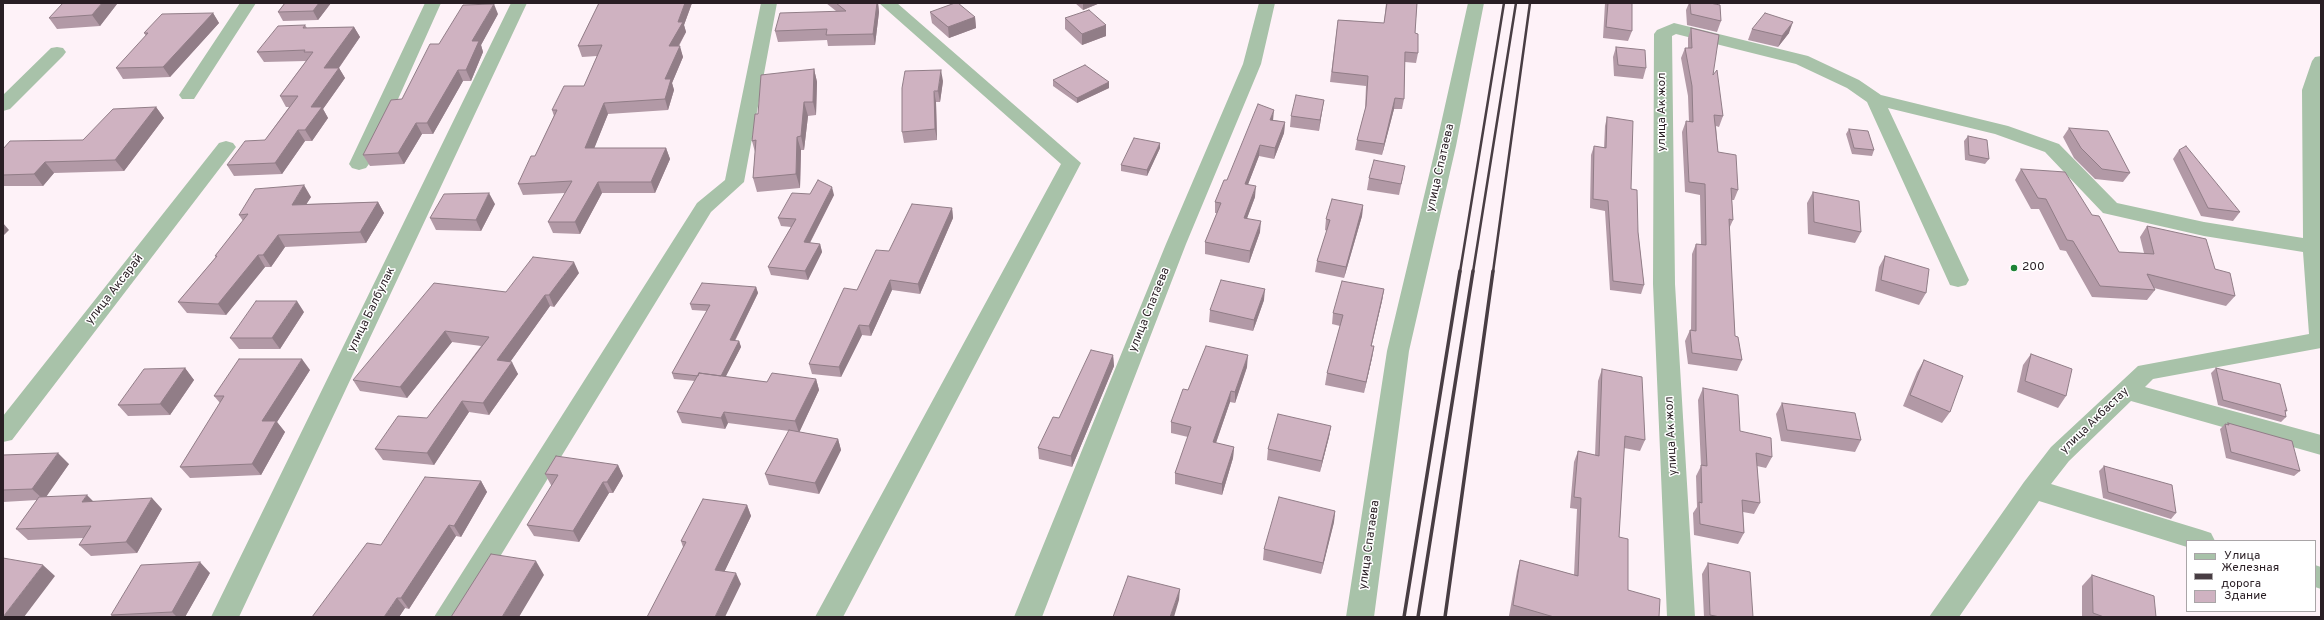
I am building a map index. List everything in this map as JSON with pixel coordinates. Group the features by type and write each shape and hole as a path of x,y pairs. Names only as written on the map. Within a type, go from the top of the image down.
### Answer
{"street":[{"path":"188,95 248,3"},
{"path":"359,164 433,3"},
{"name":"улица Балбулак","path":"225,617 519,3"},
{"path":"448,617 704,208 734,182 769,3"},
{"path":"829,617 1071,163 887,3"},
{"name":"улица Спатаева","path":"1028,617 1176,244 1252,64 1267,3"},
{"name":"улица Спатаева","path":"1360,617 1398,350 1446,146 1476,3"},
{"name":"улица Ак жол","path":"1681,617 1664,284 1663,34 1674,28 1802,60 1853,84 1875,99"},
{"path":"3,105 57,52"},
{"path":"2321,61 2311,90 2313,247 2321,340"},
{"path":"1875,99 2001,130 2052,148 2110,208 2204,229 2313,247"},
{"path":"1875,99 1958,280"},
{"name":"улица Аксарай","path":"3,433 226,147"},
{"name":"улица Акбастау","path":"1943,617 2033,489 2060,454 2146,372 2321,340"},
{"path":"2127,391 2321,445"},
{"path":"2033,489 2199,540"}],"building":[{"path":"63,3 102,3 92,15 49,18"},
{"path":"285,3 319,3 313,11 278,12"},
{"path":"599,3 685,3 678,22 683,22 669,46 680,46 665,79 671,79 665,99 604,103 585,148 666,148 651,182 598,182 575,222 548,222 572,181 518,184 531,156 535,156 557,110 552,110 564,86 584,86 602,45 578,46"},
{"path":"836,3 877,3 873,34 826,35 827,29 775,31 780,13 846,11"},
{"path":"958,3 975,17 948,27 930,12"},
{"path":"1387,3 1417,3 1415,33 1418,34 1418,53 1405,52 1404,99 1395,98 1384,144 1357,140 1366,106 1368,76 1332,72 1338,20 1384,23"},
{"path":"1608,3 1632,3 1632,31 1606,27"},
{"path":"1690,3 1710,3 1720,5 1721,21 1691,14"},
{"path":"494,4 472,41 479,41 466,70 458,70 427,123 416,123 398,153 363,155 391,100 402,99 430,44 439,44 463,5"},
{"path":"1089,10 1106,25 1082,34 1065,18"},
{"path":"213,13 163,67 116,68 148,33 144,33 162,14"},
{"path":"1765,13 1793,22 1782,36 1752,29"},
{"path":"305,25 303,28 354,27 324,68 339,68 311,107 322,107 305,130 298,130 275,163 227,165 245,141 265,140 298,96 280,96 313,52 304,52 305,50 257,52 278,26"},
{"path":"1691,28 1719,35 1713,75 1717,70 1723,116 1714,115 1718,152 1736,155 1738,190 1731,188 1733,220 1729,219 1735,336 1738,337 1742,360 1692,353 1690,330 1696,331 1696,244 1706,245 1705,184 1689,182 1686,121 1693,122 1692,86 1685,48 1692,48"},
{"path":"1616,47 1645,50 1646,68 1618,65"},
{"path":"1085,65 1109,82 1077,98 1053,80"},
{"path":"814,69 813,102 804,102 801,136 797,137 796,174 753,178 756,140 752,141 755,114 758,114 761,75"},
{"path":"941,70 938,91 934,91 935,129 902,132 902,88 905,71"},
{"path":"1296,95 1324,100 1320,120 1291,116"},
{"path":"1258,104 1274,110 1270,120 1285,122 1275,148 1260,145 1245,184 1256,186 1244,218 1261,221 1250,251 1205,242 1221,203 1215,202 1224,180 1227,180"},
{"path":"156,107 115,160 45,162 34,174 3,175 3,149 10,141 83,140 113,109"},
{"path":"1607,117 1633,121 1631,189 1637,190 1638,232 1644,285 1613,281 1608,201 1593,199 1594,146 1606,148"},
{"path":"2069,128 2108,131 2130,173 2102,169 2081,148"},
{"path":"1849,129 1868,131 1874,150 1854,148"},
{"path":"1968,136 1987,140 1989,159 1969,155"},
{"path":"1134,138 1160,143 1147,170 1121,165"},
{"path":"2186,146 2240,212 2208,208 2179,150"},
{"path":"1374,160 1405,166 1401,184 1369,178"},
{"path":"2021,169 2065,172 2092,215 2099,216 2119,252 2154,254 2147,226 2206,239 2215,269 2230,273 2235,296 2147,274 2155,290 2100,286 2073,241 2067,240 2046,199 2038,198"},
{"path":"818,180 832,187 804,242 820,244 805,271 768,267 796,219 778,218 792,193 810,194"},
{"path":"304,185 292,205 378,202 360,232 278,235 263,255 258,255 218,304 178,302 217,256 215,256 248,214 239,215 255,189"},
{"path":"1813,192 1859,201 1861,232 1814,222"},
{"path":"489,193 476,220 430,218 444,194"},
{"path":"1332,199 1363,205 1346,267 1317,261 1330,220 1326,219"},
{"path":"912,204 952,208 918,284 890,280 869,326 859,325 839,367 809,364 844,288 857,290 876,250 889,251"},
{"path":"1885,256 1929,269 1926,293 1881,280"},
{"path":"533,257 574,262 549,295 545,295 497,360 512,362 483,403 462,401 427,453 375,449 398,416 427,418 489,337 445,331 400,387 353,380 434,283 506,292"},
{"path":"1221,280 1265,289 1254,320 1210,310"},
{"path":"1342,281 1384,289 1371,346 1374,346 1366,382 1327,373 1343,315 1333,313"},
{"path":"702,283 756,287 730,340 739,341 721,376 699,373 698,376 672,373 710,305 690,304"},
{"path":"256,301 297,301 272,338 230,338"},
{"path":"1206,346 1248,355 1235,392 1231,391 1213,442 1234,447 1222,484 1175,473 1191,427 1171,422 1183,389 1188,390"},
{"path":"1091,350 1113,355 1071,456 1038,448 1053,417 1059,418"},
{"path":"2031,354 2072,369 2066,396 2025,381"},
{"path":"239,359 302,359 262,421 276,421 252,464 180,467 224,396 214,396"},
{"path":"1924,360 1963,376 1950,412 1910,395"},
{"path":"185,368 160,404 118,405 144,369"},
{"path":"2216,368 2280,384 2287,411 2285,410 2286,417 2223,400"},
{"path":"1602,369 1642,377 1645,440 1625,436 1619,537 1628,539 1628,590 1660,599 1659,617 1554,617 1513,605 1520,560 1578,576 1581,498 1574,497 1578,451 1599,456"},
{"path":"699,373 767,382 772,373 816,379 795,421 724,412 721,418 677,412"},
{"path":"1703,388 1738,395 1740,431 1771,438 1772,457 1756,453 1760,503 1742,500 1744,533 1700,524 1699,502 1702,503 1701,465 1707,466"},
{"path":"1782,403 1855,413 1861,440 1787,430"},
{"path":"1278,414 1331,426 1322,461 1268,449"},
{"path":"2228,423 2292,441 2300,471 2231,452 2225,424 2229,425"},
{"path":"789,430 838,439 815,483 765,474"},
{"path":"58,453 32,489 3,490 3,455"},
{"path":"556,456 618,465 607,482 603,482 573,531 527,525 558,475 545,474"},
{"path":"2104,466 2172,485 2176,513 2108,492"},
{"path":"425,477 481,481 454,526 449,525 401,598 397,598 384,617 312,617 367,543 381,545"},
{"path":"87,495 82,502 152,498 126,542 79,545 91,526 16,529 39,497"},
{"path":"1279,497 1335,511 1323,563 1264,549"},
{"path":"703,499 747,505 715,570 736,573 715,617 647,617 686,542 681,541"},
{"path":"491,554 536,561 502,617 451,617"},
{"path":"3,558 43,565 3,617"},
{"path":"200,562 172,612 111,615 141,565"},
{"path":"1708,563 1750,572 1753,617 1720,617 1710,615"},
{"path":"2092,575 2154,596 2156,617 2104,617 2093,613"},
{"path":"1128,576 1180,589 1170,617 1113,617"}],"railway":[{"path":"1460,272 1504,3"},
{"path":"1473,272 1516,3"},
{"path":"1493,272 1530,3"},
{"path":"1404,617 1460,271"},
{"path":"1418,617 1473,271"},
{"path":"1445,617 1493,271"}],"place":[{"name":"200","path":"2014,268"}]}
